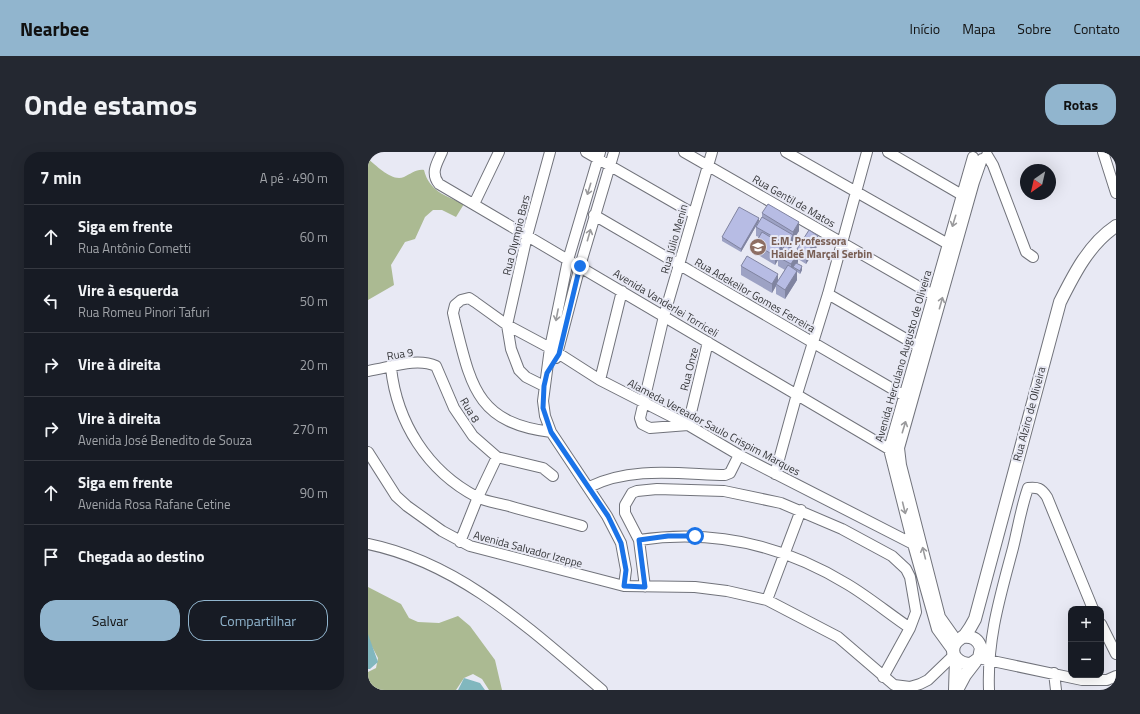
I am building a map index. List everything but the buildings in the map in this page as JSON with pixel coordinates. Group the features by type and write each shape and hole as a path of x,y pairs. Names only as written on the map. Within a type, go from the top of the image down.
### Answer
{"main road":[{"name":"Rua Alziro de Oliveira","path":"957,649 970,629 974,619 1060,302 1084,259 1099,241 1116,226"},
{"name":"Rua Alziro de Oliveira","path":"974,619 981,648 981,660"},
{"path":"956,690 957,649 972,637 980,643"},
{"path":"957,649 965,664 981,660"},
{"path":"956,690 965,675 981,660"}],"street":[{"name":"Avenida Vanderlei Torriceli","path":"442,152 435,165 434,175 439,184 894,451"},
{"path":"474,204 499,152"},
{"name":"Rua Olympio Bars","path":"507,325 527,236 550,152"},
{"path":"586,152 599,156 609,166 694,214"},
{"path":"614,152 594,215 555,351 547,373 544,386 543,408 551,432 608,516 621,543 626,570 624,586"},
{"name":"Rua Gentil de Matos","path":"684,152 933,295"},
{"name":"Rua Júlio Menin","path":"688,425 646,427 640,421 664,316 712,152"},
{"path":"786,152 948,244"},
{"path":"775,474 797,394 828,294 867,152"},
{"path":"888,152 962,195"},
{"path":"980,155 996,171 1026,252 1033,256"},
{"name":"Avenida Herculano Augusto de Oliveira","path":"957,649 937,629 913,544 894,451 903,396 962,195 980,155"},
{"name":"Avenida Herculano Augusto de Oliveira","path":"957,649 940,617 894,451 900,441 932,336 980,155"},
{"path":"555,351 568,260 599,156"},
{"path":"1104,156 1116,193"},
{"name":"Rua Adekeilor Gomes Ferreira","path":"594,215 903,396"},
{"path":"600,380 622,291"},
{"path":"828,294 918,346"},
{"name":"Alameda Vereador Saulo Crispim Marques","path":"551,432 515,424 498,415 478,394 471,382 455,322 453,313 455,305 462,300 469,298 507,325 555,351 600,380 688,425 775,474 913,544"},
{"path":"507,325 511,349 519,370 526,377 544,386"},
{"name":"Rua Onze","path":"688,425 708,342"},
{"name":"Rua 9","path":"368,371 415,363 428,363 436,366"},
{"name":"Rua 8","path":"436,366 461,420 473,436 497,457 542,468 553,476"},
{"path":"391,368 400,412 414,437 430,460 450,480 478,497 582,526"},
{"name":"Avenida Salvador Izeppe","path":"368,452 396,496 407,506 460,542 478,549 624,586 695,587 727,591 767,600 838,637 894,685 910,687 928,680 957,649"},
{"path":"589,487 606,479 626,475 651,473 725,475 730,473 739,455"},
{"path":"460,542 478,497 497,457"},
{"path":"989,690 981,660 992,631 1015,542 1021,508 1028,488 1037,487 1042,490 1047,497 1092,606"},
{"path":"645,587 639,540 625,513 625,505 628,498 637,491 695,489 724,491 781,503 801,510 842,529 892,556 903,565 910,577 916,604 916,612 910,628 883,677"},
{"path":"767,600 801,510"},
{"path":"639,540 668,536 695,536 744,542 785,554 827,572 910,628"},
{"path":"368,544 402,552 433,564 475,589 525,624 602,690"},
{"path":"1104,630 1116,654"},
{"path":"981,660 1095,681 1107,680 1116,676"},
{"path":"1054,674 1056,690"}],"green space":[{"path":"368,159 385,172 399,178 416,171 424,170 426,177 434,188 464,204 456,217 442,210 433,210 425,217 415,239 405,242 391,265 394,285 368,300"},
{"path":"368,587 401,604 409,618 418,622 439,623 458,616 470,626 495,660 502,690 489,690 482,679 473,674 464,678 456,690 368,690 368,672 376,668 378,658 368,639"}],"water":[{"path":"368,634 378,662 370,669 368,669"},
{"path":"464,678 480,683 485,690 458,690"}],"place":[{"name":"E.M. Professora Haideé Marçal Serbin","path":"758,247"}],"route":[{"path":"580,266 559,354 547,373 544,386 543,408 551,432 608,516 621,543 625,558 626,570 624,586 645,587 639,540 668,536 695,536"}]}
